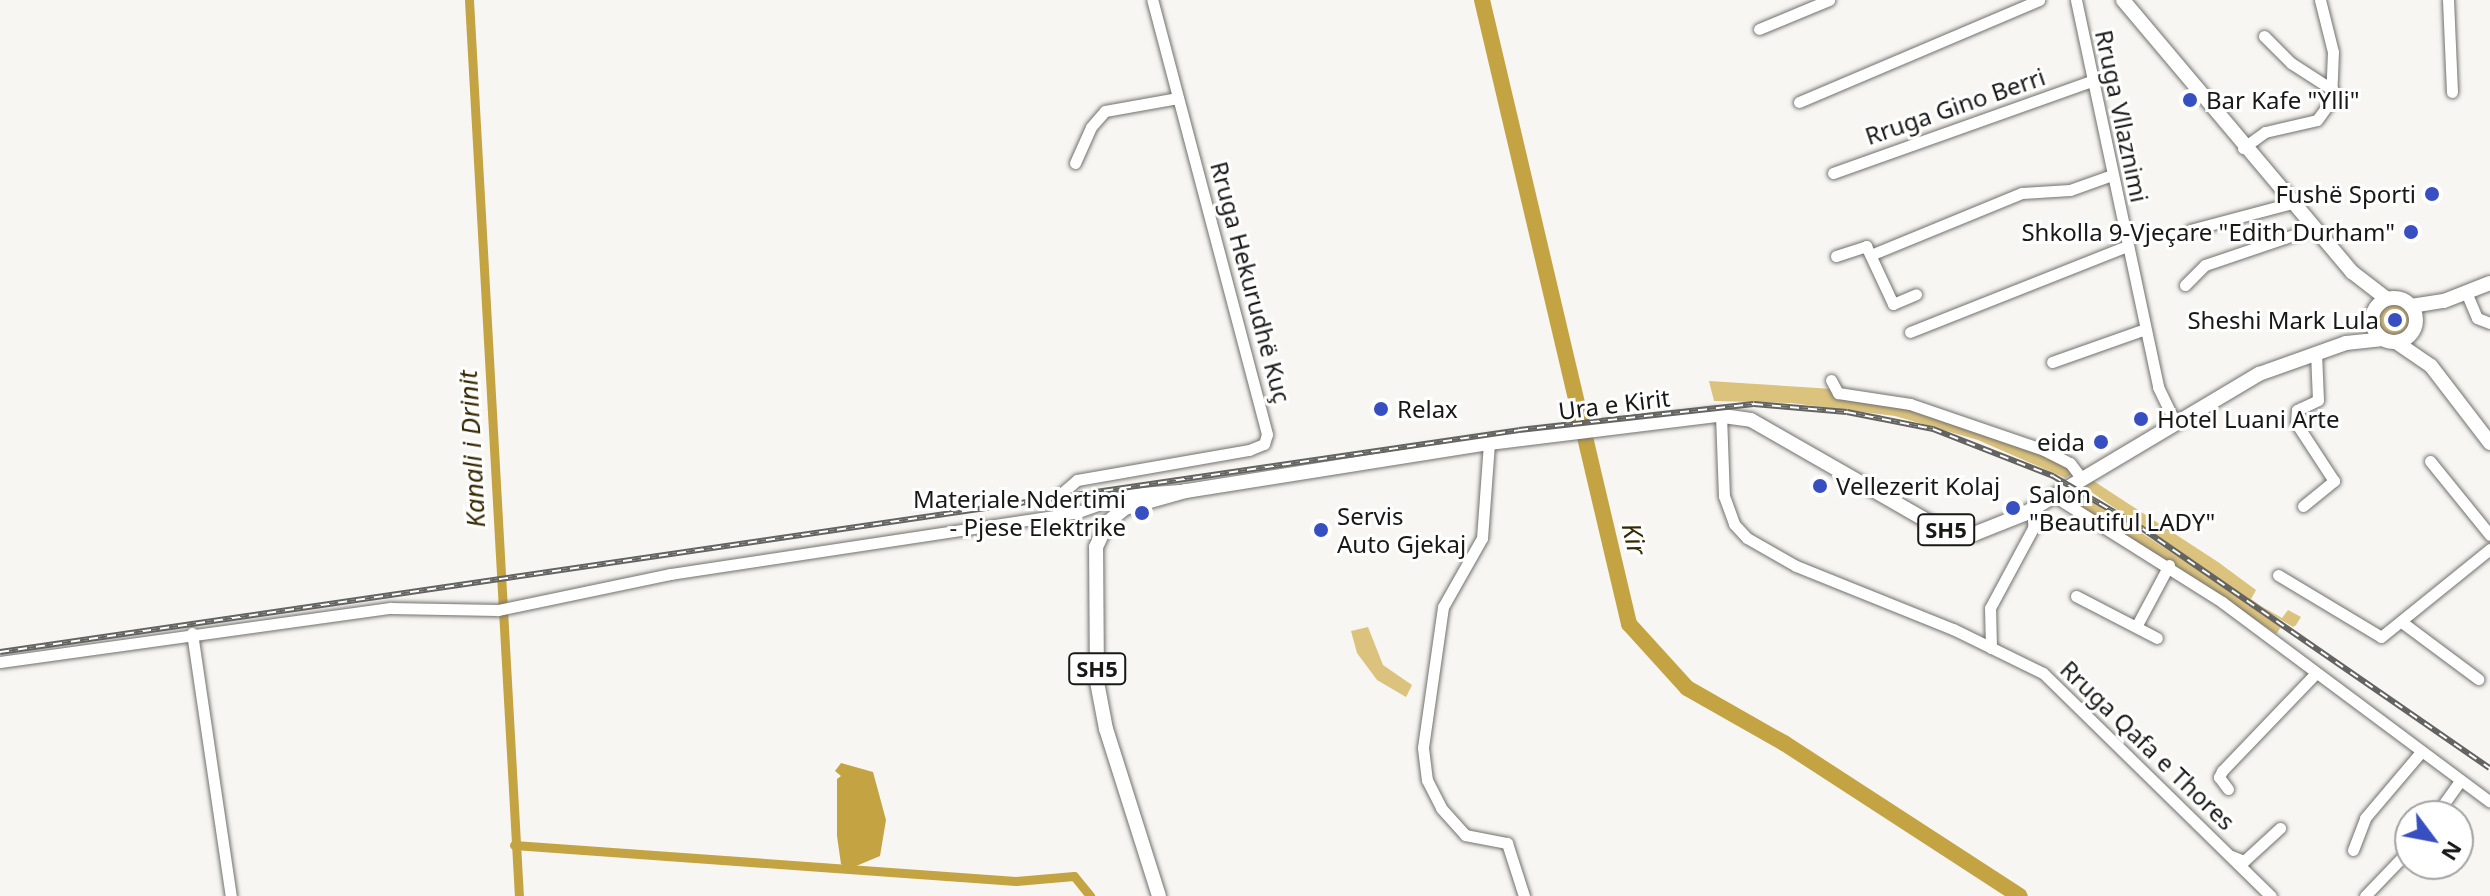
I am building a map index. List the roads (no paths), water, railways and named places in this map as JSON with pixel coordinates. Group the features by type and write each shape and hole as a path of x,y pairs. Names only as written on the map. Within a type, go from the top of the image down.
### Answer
{"main road":[{"path":"2123,0 2243,148 2357,278 2387,299 2411,306 2444,301 2490,283"},
{"path":"2357,278 2372,318 2390,341 2431,366"},
{"name":"SH5","path":"2346,343 2387,299"},
{"path":"2390,341 2415,326 2444,301"},
{"path":"2411,306 2415,326 2431,366 2490,443"},
{"name":"SH5","path":"1719,415 1764,427 1882,498 1947,531 1988,531 2054,496 2259,374 2346,343 2390,341"},
{"name":"Ura e Kirit","path":"1489,443 1719,415"},
{"name":"SH5","path":"1159,896 1100,707 1094,560 1103,530 1118,512 1186,491 1489,443"}],"street":[{"name":"Rruga Hekurudhë Kuç","path":"1063,514 1062,493 1084,477 1249,450 1264,444 1267,434 1152,0"},
{"path":"1759,29 1829,0"},
{"path":"1799,102 2039,0"},
{"name":"Rruga Vllaznimi","path":"2076,0 2161,401 2176,424"},
{"path":"2243,148 2265,132 2317,120 2333,90 2333,52 2320,0"},
{"path":"2448,0 2452,92"},
{"path":"2264,36 2291,63 2333,90"},
{"name":"Rruga Gino Berri","path":"1833,173 2092,81"},
{"path":"1075,163 1091,127 1105,111 1178,98"},
{"path":"1873,254 2022,193 2070,190 2112,175"},
{"path":"2190,230 2292,203"},
{"path":"2185,285 2205,265 2314,228"},
{"path":"1836,256 1866,246 1873,254 1893,304 1916,294"},
{"path":"1910,332 2127,246"},
{"path":"2466,292 2477,318 2490,323"},
{"path":"2052,362 2145,329"},
{"path":"2303,506 2334,481 2296,423 2297,410 2318,400 2321,382 2316,352"},
{"path":"1831,380 1838,393 1910,404 2044,450 2070,463 2082,479"},
{"name":"Rruga Qafa e Thores","path":"1719,415 1724,496 1734,524 1747,538 1796,566 1991,648 2054,681 2271,896"},
{"path":"1489,443 1482,538 1443,607 1423,748 1427,780 1441,808 1465,835 1507,843 1524,896"},
{"path":"2430,461 2490,535"},
{"path":"0,662 390,608 498,610 656,576 1063,514 1142,491 1186,491"},
{"path":"2054,496 2169,565 2490,802"},
{"path":"1991,648 1990,608 2033,528 2035,507"},
{"path":"2278,575 2374,636 2386,635 2490,549"},
{"path":"2076,596 2132,629 2169,565"},
{"path":"2403,623 2478,679"},
{"path":"2137,625 2157,638"},
{"path":"192,633 231,896"},
{"path":"2228,789 2220,780 2222,771 2316,673"},
{"path":"2353,850 2365,818 2421,752"},
{"path":"2446,800 2460,781"},
{"name":"Rruga Qafa e Thores","path":"2230,856 2244,861 2280,828"},
{"path":"2365,896 2394,866"}],"waterway":[{"name":"Kanali i Drinit","path":"469,0 519,896"},
{"name":"Kir","path":"1482,0 1629,624 1687,688 1784,743 2020,896"},
{"path":"514,845 1016,881 1074,876 1090,896"}],"railway":[{"path":"0,652 1519,430 1754,404 1847,412 1933,429 2053,476 2143,529 2490,768"}],"place":[{"name":"Bar Kafe \"Ylli\"","path":"2190,100"},
{"name":"Fushë Sporti","path":"2432,194"},
{"name":"Shkolla 9-Vjeçare \"Edith Durham\"","path":"2411,232"},
{"name":"Sheshi Mark Lula","path":"2395,320"},
{"name":"Relax","path":"1381,409"},
{"name":"Hotel Luani Arte","path":"2141,419"},
{"name":"eida","path":"2101,442"},
{"name":"Vellezerit Kolaj","path":"1820,486"},
{"name":"Salon \"Beautiful LADY\"","path":"2013,508"},
{"name":"Materiale Ndertimi - Pjese Elektrike","path":"1142,513"},
{"name":"Servis Auto Gjekaj","path":"1321,530"}]}
